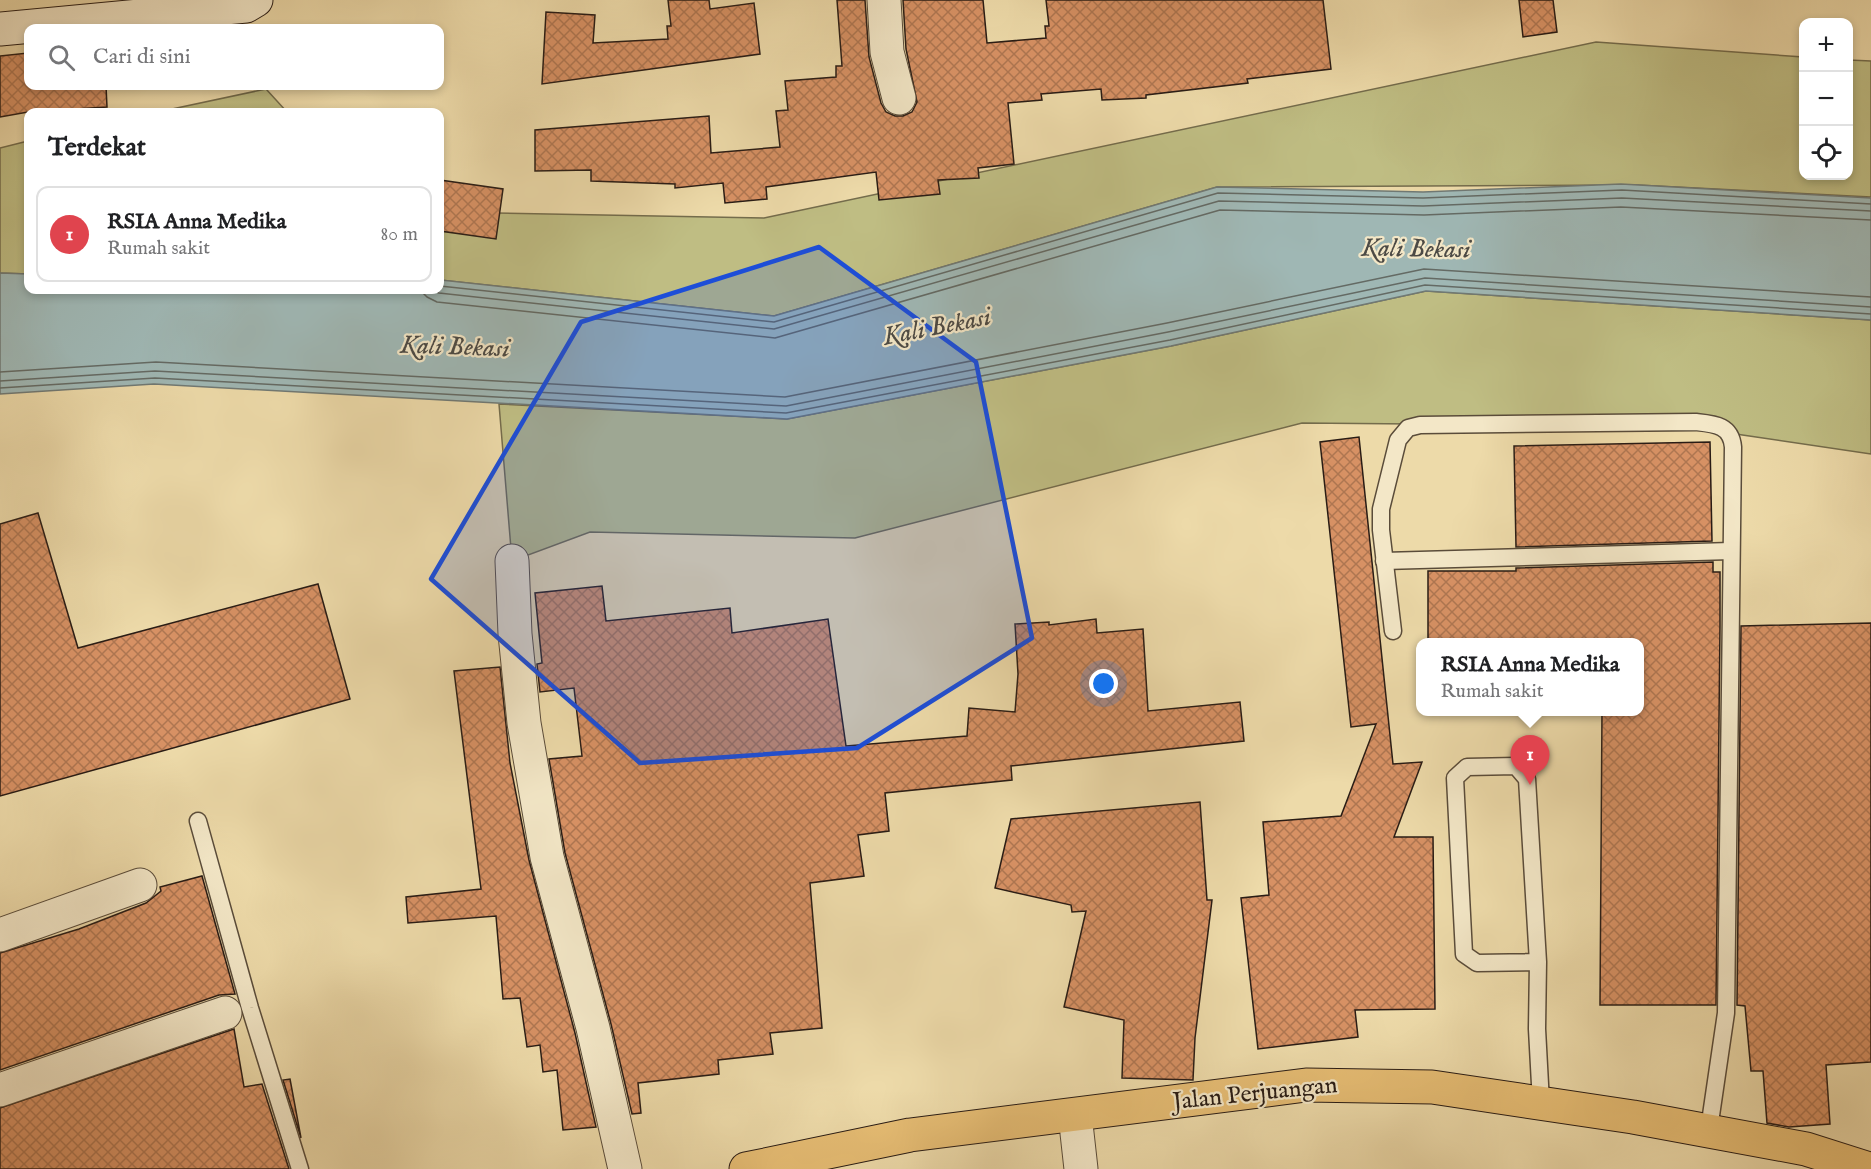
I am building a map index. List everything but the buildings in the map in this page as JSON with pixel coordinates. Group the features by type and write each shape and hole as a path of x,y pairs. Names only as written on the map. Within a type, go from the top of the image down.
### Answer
{"main road":[{"name":"Jalan Perjuangan","path":"746,1169 910,1135 1306,1085 1432,1087 1540,1103 1709,1129 1806,1149 1869,1169"}],"street":[{"path":"53,24 246,6 256,0"},
{"path":"884,0 887,52 899,98"},
{"path":"0,29 24,27"},
{"path":"512,561 515,634 524,723 547,857 593,1028 625,1169"},
{"path":"0,935 140,885"},
{"path":"0,1090 225,1013"},
{"path":"1075,1115 1081,1169"}],"lane":[{"path":"1393,631 1384,561 1381,509 1398,440 1408,429 1420,425 1696,422 1717,424 1729,433 1733,447 1726,1014 1709,1129"},
{"path":"1384,561 1731,551"},
{"path":"1538,963 1477,963 1464,954 1455,778 1467,767 1516,766 1527,779 1538,963 1537,1029 1540,1103"},
{"path":"198,821 300,1169"}],"highlighted area":[{"path":"819,247 976,362 1032,638 857,748 640,763 431,579 581,322"}],"shaded area":[{"path":"1596,42 1799,57 1799,180 1853,180 1853,60 1871,61 1871,197 1637,185 1217,187 774,316 444,280 444,212 764,218"},
{"path":"267,90 283,108 177,108"},
{"path":"24,142 24,274 0,273 0,148"},
{"path":"1426,291 1871,320 1871,454 1729,433 1725,427 1302,423 855,538 590,532 512,561 499,404 787,419 1171,346"}],"water":[{"name":"Kali Bekasi","path":"1621,184 1871,198 1871,320 1426,291 1171,346 787,419 154,384 0,394 0,273 24,274 24,294 444,294 444,280 774,316 1217,187 1423,192"}],"place":[{"name":"RSIA Anna Medika","path":"1530,785"}]}
